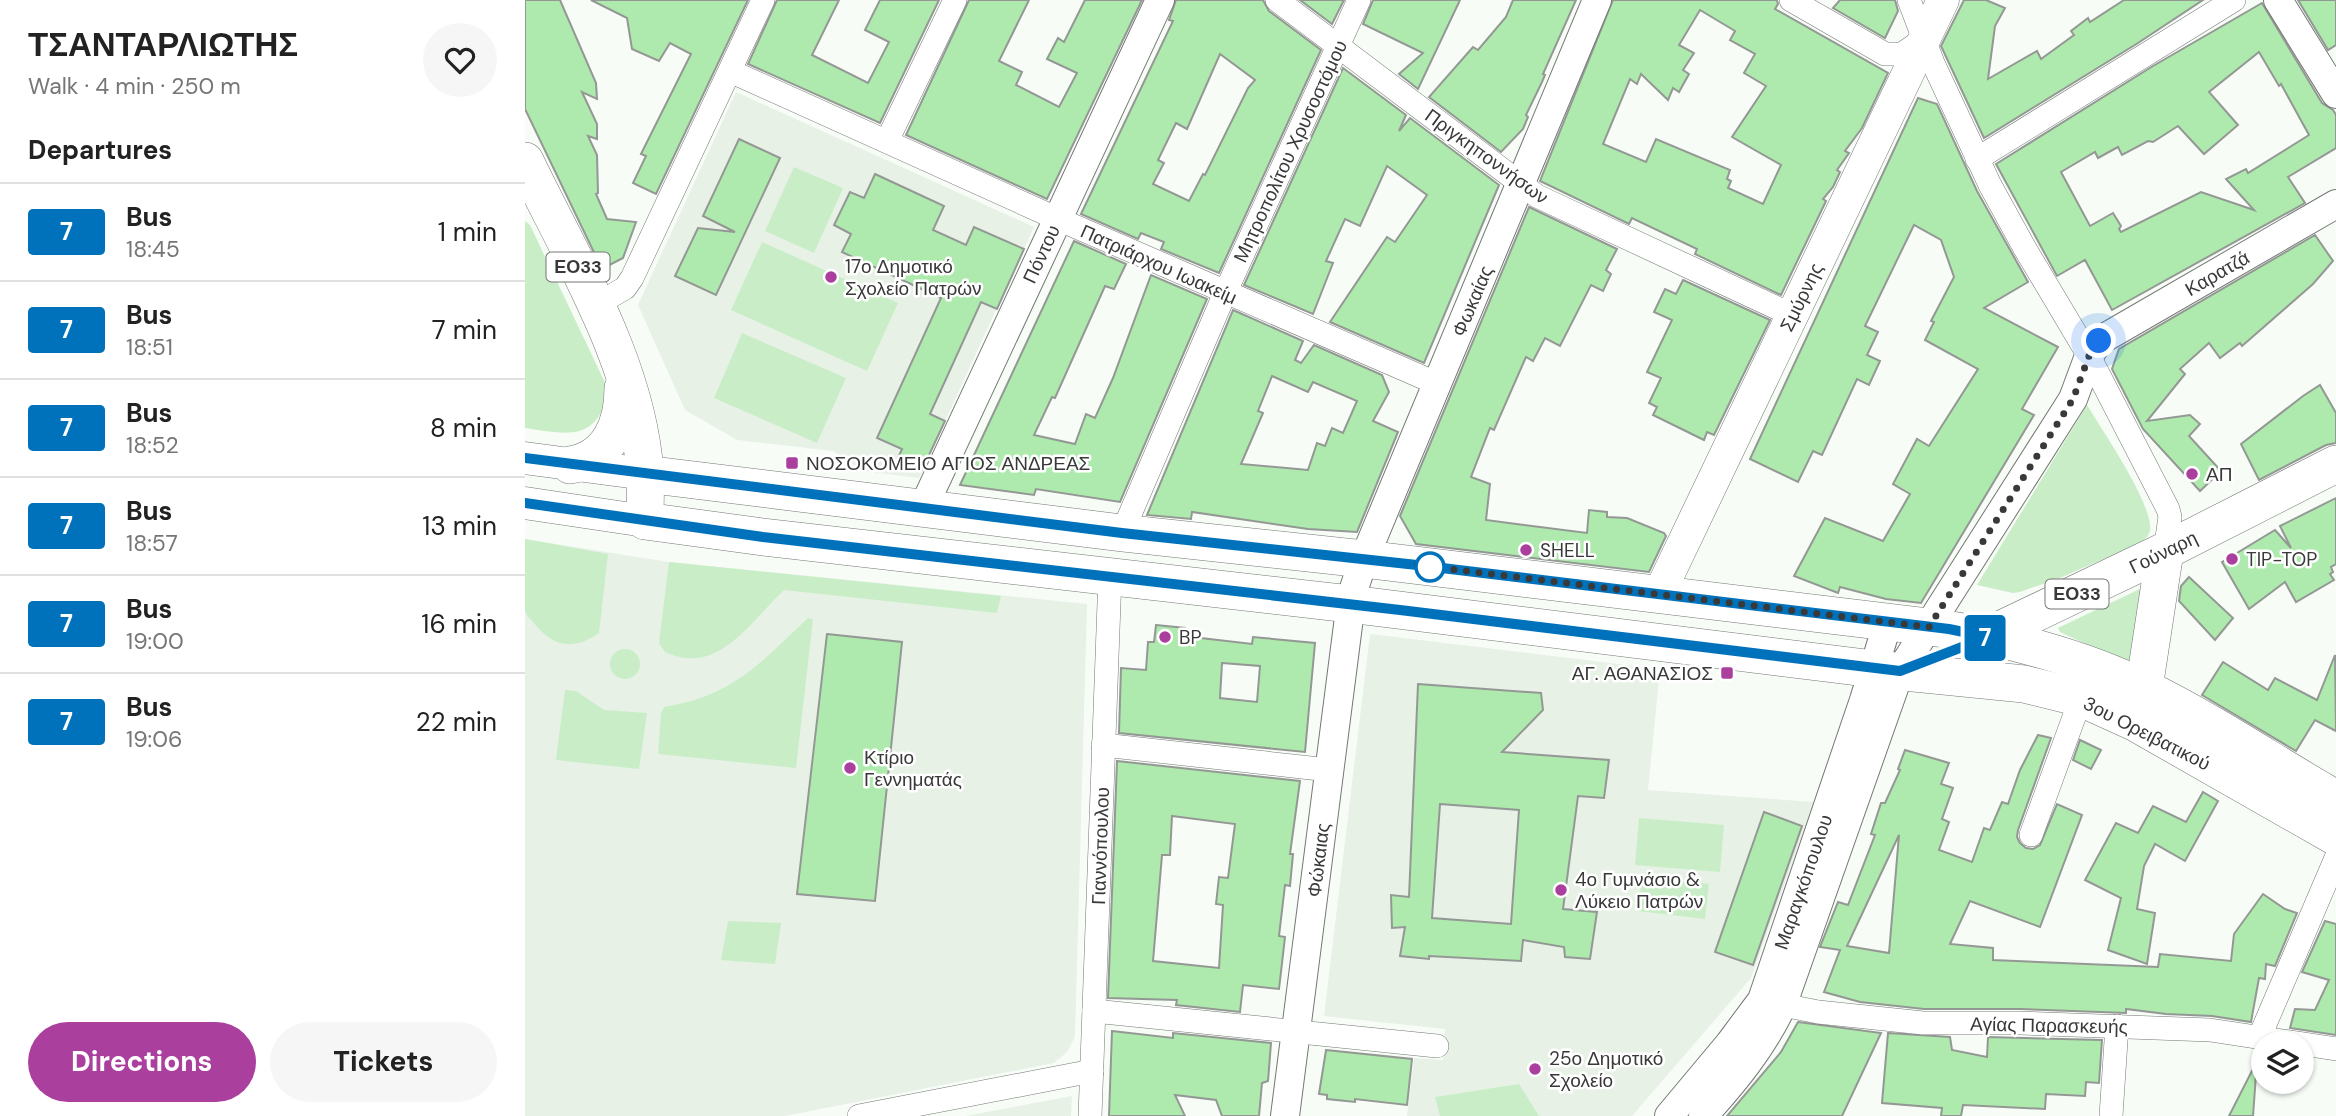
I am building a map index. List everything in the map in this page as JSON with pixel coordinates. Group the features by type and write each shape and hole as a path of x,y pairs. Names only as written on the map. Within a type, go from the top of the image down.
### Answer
{"main road":[{"name":"Σμύρνης","path":"1659,594 1943,0"},
{"name":"ΕΟ33","path":"527,168 596,305 624,377 639,433 645,474 645,521 1887,670 1988,637"},
{"path":"571,465 595,456 609,444 621,416 624,377"},
{"path":"525,458 645,474"},
{"name":"Γούναρη","path":"1988,637 2336,464"},
{"name":"3ου Ορειβατικού","path":"645,474 1122,533 1659,594 1929,627 1988,637 2092,668 2144,688 2336,799"},
{"path":"525,503 645,521"},
{"path":"2144,688 2165,551"},
{"name":"3ου Ορειβατικού","path":"1887,670 2024,684 2081,698 2136,723 2336,837"}],"street":[{"path":"596,305 625,288 632,278 763,0"},
{"path":"887,141 955,0"},
{"name":"Πόντου","path":"923,508 1160,0"},
{"name":"Πριγκηποννήσων","path":"1277,0 1547,201 1792,315"},
{"name":"Μητροπολίτου Χρυσοστόμου","path":"1122,533 1225,293 1359,0"},
{"name":"Φωκαίας","path":"1350,604 1364,559 1597,0"},
{"path":"1791,0 1885,54 1902,54 1924,39"},
{"path":"1909,0 1943,87 1977,159 2024,247 2094,348 2168,509 2165,551"},
{"path":"1977,159 2234,0"},
{"path":"2278,0 2336,94"},
{"name":"Πατριάρχου Ιωακείμ","path":"730,71 1225,293 1438,384"},
{"name":"Καρατζά","path":"2094,348 2336,204"},
{"name":"Μαραγκόπουλου","path":"1887,670 1929,627 2073,399 2094,348"},
{"name":"Γιαννόπουλου","path":"1090,1116 1110,576"},
{"name":"Φώκαιας","path":"1285,1116 1350,604"},
{"name":"Μαραγκόπουλου","path":"1703,1116 1769,1034 1772,1003 1887,670 1888,622"},
{"path":"2031,835 2081,698"},
{"path":"1103,744 1329,770"},
{"path":"2262,1031 2336,858"},
{"name":"Μαραγκόπουλου","path":"1669,1116 1730,1043 1772,1003"},
{"name":"Αγίας Παρασκευής","path":"1772,1003 1923,1023 2117,1026 2210,1030 2251,1035"},
{"path":"1094,1010 1437,1046"},
{"path":"2111,1116 2117,1026"},
{"name":"Αγίας Παρασκευής","path":"2314,1045 2336,1049"},
{"path":"859,1116 1092,1071"}],"shaded area":[{"name":"17ο Δημοτικό Σχολείο Πατρών","path":"736,92 1034,227 919,478 863,471 833,451 737,440 685,410 638,305"},
{"path":"525,539 669,562 1087,604 1075,1037 1067,1052 1054,1063 785,1116 525,1116"},
{"name":"4ο Γυμνάσιο & Λύκειο Πατρών","path":"1370,634 1660,669 1648,790 1814,802 1751,978 1632,1116 1407,1116 1414,1058 1443,1060 1445,1029 1324,1016"},
{"path":"1072,1096 1071,1116 966,1116"}],"green space":[{"path":"794,167 843,188 814,253 765,231"},
{"path":"525,221 530,225 609,391 596,420 578,431 567,433 525,428"},
{"path":"762,242 898,303 867,371 731,310"},
{"path":"742,333 846,378 817,443 714,398"},
{"path":"2087,405 2136,486 2149,519 2148,535 2140,543 2060,578 2020,592 2013,593 1977,585"},
{"path":"525,539 608,554 599,633 581,642 564,644 541,631 528,617 525,610"},
{"path":"669,562 1001,596 997,613 784,590 732,642 717,652 684,658 665,652 659,643"},
{"path":"2142,588 2135,667 2060,632 2058,628"},
{"path":"808,618 813,619 796,768 658,754 661,713 664,707 709,695 727,686 760,663"},
{"path":"625,649 631,650 639,658 639,670 631,678 625,679 619,678 611,670 610,664 611,658 619,650"},
{"path":"565,690 576,691 604,710 647,713 639,769 556,760"},
{"path":"1639,818 1724,825 1720,872 1635,865"},
{"path":"1642,877 1709,884 1705,919 1638,911"},
{"path":"728,921 781,923 775,964 721,960"},
{"path":"1519,1084 1539,1116 1440,1116 1435,1097"}],"building":[{"path":"525,0 560,0 596,83 597,99 582,92 597,124 597,139 588,136 597,155 596,194 607,219 636,222 623,258 602,269 525,109"},
{"path":"591,0 748,0 656,194 633,183 646,156 641,154 691,54 670,43 659,61 632,49 627,18"},
{"path":"777,0 839,0 812,55 868,83 889,42 865,30 880,0 939,0 880,123 748,64"},
{"path":"969,0 1029,0 999,61 1022,72 1016,85 1059,107 1077,73 1047,59 1058,38 1064,42 1085,0 1142,0 1047,199 906,135"},
{"path":"1176,0 1263,0 1269,11 1321,50 1219,273 1161,249 1164,242 1141,233 1138,239 1081,214 1173,21 1169,20","holes":["1220,54 1255,80 1248,88 1205,175 1203,174 1189,201 1153,184 1164,163 1158,160 1176,123 1187,129"]},
{"path":"1300,0 1344,0 1332,24"},
{"path":"1373,0 1460,0 1418,89 1399,74 1423,53 1363,24"},
{"path":"1513,0 1576,0 1526,115 1528,117 1523,129 1501,152 1429,97 1473,47 1478,50 1506,17"},
{"path":"1613,0 1777,0 1775,9 1888,73 1862,128 1845,151 1849,153 1837,170 1840,172 1833,187 1823,199 1826,201 1781,295 1695,254 1697,249 1632,218 1629,224 1540,181","holes":["1700,10 1735,31 1730,40 1755,54 1744,73 1766,86 1732,137 1781,165 1763,204 1728,188 1731,181 1727,179 1730,170 1656,139 1646,162 1603,144 1630,79 1637,84 1641,74 1668,100 1673,88 1679,92 1689,74 1683,70 1694,53 1679,45"]},
{"path":"1840,0 1895,0 1898,11 1885,38 1833,8"},
{"path":"1964,0 1986,0 2005,8 1995,26 1988,79 2037,51 2041,59 2074,35 2071,31 2088,18 2090,22 2124,0 2203,0 1984,138 1941,46"},
{"path":"2298,0 2336,0 2336,45 2328,50"},
{"path":"2262,3 2322,103 2336,115 2336,148 2288,177 2305,203 2112,310 2085,260 2057,276 1996,164 2153,66","holes":["2259,52 2279,86 2281,84 2309,135 2248,173 2246,169 2226,179 2254,210 2201,192 2121,232 2121,226 2113,213 2090,226 2061,172 2095,152 2098,158 2118,147 2122,155 2148,141 2153,142 2178,126 2204,154 2238,125 2209,92"]},
{"path":"1343,68 1406,115 1399,131 1410,118 1499,185 1424,363 1330,322 1387,237 1395,242 1427,195 1387,166 1360,226 1345,219 1326,261 1333,263 1313,314 1244,285"},
{"path":"1918,98 1937,104 1977,191 2028,282 1984,308 2058,347 2022,409 2034,415 1921,603 1886,599 1840,587 1838,593 1794,576 1825,518 1883,541 1910,494 1893,484 1917,439 1929,446 1978,369 1925,340 1934,322 1931,321 1954,277 1941,240 1914,225 1865,326 1878,332 1867,355 1880,361 1869,385 1857,379 1822,455 1813,451 1798,482 1750,459"},
{"path":"739,139 780,158 716,295 675,276 698,228 735,232 703,216"},
{"path":"875,174 944,206 933,230 966,245 974,227 1024,249 997,309 981,302 930,414 945,421 922,470 898,458 902,449 877,438 941,298 842,252 851,234 834,225 850,192 864,198"},
{"path":"1529,207 1617,249 1606,270 1611,274 1603,291 1591,285 1560,346 1545,338 1533,361 1526,357 1494,430 1490,428 1471,477 1490,484 1486,520 1587,533 1589,510 1607,512 1607,517 1627,518 1664,533 1666,536 1649,572 1416,544 1400,516"},
{"path":"2315,235 2333,261 2313,284 2242,346 2240,343 2220,358 2209,343 2180,369 2185,374 2147,421 2190,415 2200,424 2189,436 2221,471 2200,491 2143,429 2112,369 2119,349"},
{"path":"1074,241 1126,264 1114,289 1105,286 1055,398 1052,397 1034,435 1075,444 1086,414 1095,418 1113,378 1151,275 1207,299 1120,502 1036,489 1034,495 960,485"},
{"path":"1683,280 1770,320 1714,435 1707,432 1704,440 1653,415 1657,407 1649,403 1661,378 1647,372 1672,320 1654,312 1665,289 1676,294"},
{"path":"1233,310 1303,341 1295,360 1301,363 1314,345 1382,375 1389,392 1373,421 1398,432 1357,532 1308,529 1192,512 1191,519 1147,515","holes":["1272,376 1308,392 1313,382 1357,401 1343,433 1332,428 1325,446 1317,443 1308,470 1241,464 1263,413 1258,411"]},
{"path":"2320,385 2336,413 2336,443 2326,445 2259,480 2241,444"},
{"path":"2336,498 2336,564 2331,567 2333,572 2330,574 2334,580 2296,602 2285,582 2249,609 2222,562 2275,530 2291,548 2280,526"},
{"path":"2189,577 2233,618 2215,640 2179,601 2181,586"},
{"path":"1156,625 1185,628 1184,636 1252,644 1253,637 1315,643 1305,752 1119,733 1121,668 1146,670 1148,642 1154,642","holes":["1222,663 1260,666 1257,702 1220,698"]},
{"name":"Κτίριο Γεννηματάς","path":"827,634 902,642 875,901 797,894"},
{"path":"2335,655 2336,731 2315,720 2296,751 2202,695 2223,662 2268,690 2275,678 2317,700"},
{"path":"1418,684 1541,693 1543,710 1502,752 1609,760 1604,798 1578,796 1563,909 1597,912 1590,959 1565,957 1564,947 1523,940 1521,961 1400,956 1405,927 1392,928 1391,895 1409,897","holes":["1440,804 1519,810 1511,924 1432,918"]},
{"path":"2038,735 2051,738 2018,830 2017,837 2026,848 2033,849 2040,845 2057,804 2082,815 2040,927 1970,901 1950,944 1993,948 1993,960 2158,967 2160,954 2231,961 2234,934 2263,894 2285,909 2297,913 2275,966 2266,964 2265,979 2259,978 2251,1022 2126,1009 2126,1013 1924,1009 1860,1002 1824,992 1840,950 1820,947 1838,902 1848,905 1875,835 1871,834 1881,803 1885,803 1900,770 1898,769 1905,750 1949,763 1941,784 1953,788 1942,819 1949,822 1939,850 1972,862 1984,828 1990,830 2002,802 2008,804 2020,770","holes":["1899,835 1889,953 1847,946"]},
{"path":"2080,740 2101,750 2091,769 2073,760"},
{"path":"1117,761 1300,781 1290,854 1293,854 1290,886 1285,885 1279,936 1285,937 1279,989 1243,985 1240,1012 1176,1005 1177,1000 1108,998","holes":["1172,816 1235,824 1228,878 1219,877 1216,904 1223,905 1219,968 1153,961 1162,855 1170,855"]},
{"path":"2203,792 2218,801 2185,861 2155,844 2144,866 2137,909 2155,913 2147,964 2108,950 2121,898 2085,880 2116,823 2138,833 2153,806 2186,822"},
{"path":"1764,812 1802,826 1753,965 1715,952"},
{"path":"2325,921 2336,924 2336,1035 2290,1028 2295,1009 2315,1010 2329,980 2302,972"},
{"path":"1798,1022 1881,1033 1842,1116 1727,1116 1781,1052"},
{"path":"1112,1031 1173,1038 1173,1033 1271,1043 1268,1081 1262,1083 1259,1116 1222,1116 1216,1100 1175,1095 1185,1116 1109,1116"},
{"path":"1888,1033 1950,1037 1952,1050 1987,1057 1988,1037 2102,1040 2099,1083 2086,1082 2085,1096 2046,1094 2045,1109 1963,1105 1961,1116 1941,1116 1942,1108 1882,1103"},
{"path":"1326,1050 1412,1059 1407,1105 1327,1099 1327,1095 1319,1094"},
{"path":"2251,1073 2251,1094 2255,1094 2253,1116 2229,1116"}],"bus line":[{"name":"7","path":"525,458 1122,533 1417,565 1949,629 1988,637 1900,671 763,537 525,503"}],"place":[{"name":"17ο Δημοτικό Σχολείο Πατρών","path":"831,277"},
{"name":"ΝΟΣΟΚΟΜΕΙΟ ΑΓΙΟΣ ΑΝΔΡΕΑΣ","path":"792,463"},
{"name":"ΑΠ","path":"2192,474"},
{"name":"SHELL","path":"1526,550"},
{"name":"TIP-TOP","path":"2232,559"},
{"name":"BP","path":"1165,637"},
{"name":"ΑΓ. ΑΘΑΝΑΣΙΟΣ","path":"1727,673"},
{"name":"Κτίριο Γεννηματάς","path":"850,768"},
{"name":"4ο Γυμνάσιο & Λύκειο Πατρών","path":"1561,890"},
{"name":"25ο Δημοτικό Σχολείο","path":"1535,1069"}],"route":[{"path":"1430,567 1417,565 1929,627 2073,399 2089,356 2099,341"}]}
